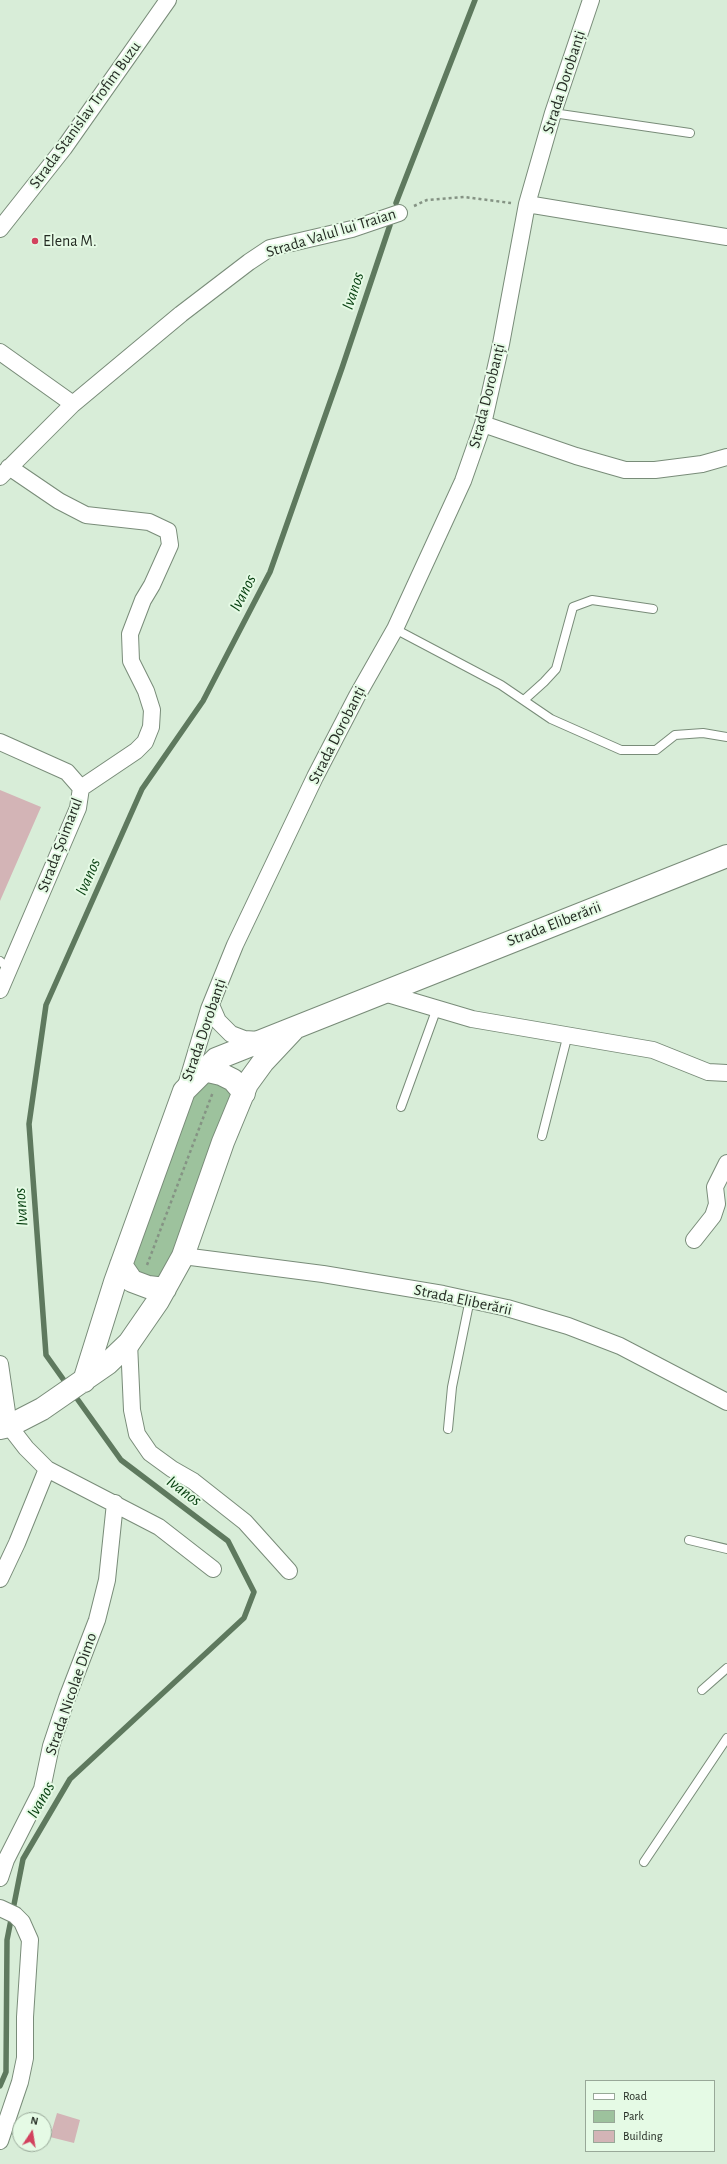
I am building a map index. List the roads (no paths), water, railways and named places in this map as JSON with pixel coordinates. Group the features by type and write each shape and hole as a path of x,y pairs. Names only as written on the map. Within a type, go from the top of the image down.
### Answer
{"street":[{"name":"Strada Stanislav Trofim Buzu","path":"0,229 64,148 168,0"},
{"name":"Strada Dorobanți","path":"84,1381 121,1265 184,1090 210,1005 235,945 279,850 357,696 395,629 463,481 483,424 504,328 527,204 553,113 591,0"},
{"path":"527,204 727,237"},
{"name":"Strada Valul lui Traian","path":"81,788 136,751 145,742 151,727 152,710 146,691 131,661 130,634 143,600 152,585 170,545 168,531 149,522 86,515 4,472 73,404 181,314 249,262 270,248 352,229 399,213"},
{"path":"0,352 73,404"},
{"path":"483,424 576,456 625,470 655,470 702,464 727,457"},
{"name":"Strada Șoimarul","path":"0,742 67,772 81,788 78,808 4,965 0,990"},
{"name":"Strada Eliberării","path":"184,1090 216,1059 381,992 727,856"},
{"path":"381,992 472,1019 568,1034 652,1050 708,1072 727,1072"},
{"path":"210,1005 218,1021 231,1034 244,1039 261,1040"},
{"name":"Strada Eliberării","path":"84,1381 107,1364 129,1343 165,1289 182,1256 223,1142 248,1084 264,1062 295,1028"},
{"path":"204,1070 221,1074 233,1080 244,1093"},
{"path":"694,1240 713,1216 717,1204 715,1187 727,1163"},
{"name":"Strada Eliberării","path":"182,1256 323,1274 470,1299 568,1326 607,1341 727,1402"},
{"path":"121,1265 132,1281 148,1287 165,1289"},
{"path":"129,1343 132,1410 137,1434 150,1453 172,1470 193,1481 245,1522 289,1571"},
{"path":"0,1364 4,1427 47,1468 80,1487 115,1503 159,1527 212,1569"},
{"path":"4,1427 42,1409 84,1381"},
{"path":"0,1579 17,1543 47,1468"},
{"name":"Strada Nicolae Dimo","path":"0,1878 6,1860 42,1789 50,1746 67,1698 98,1620 107,1580 115,1503"},
{"path":"0,1908 15,1915 22,1922 30,1940 24,2058 20,2082 0,2141"}],"lane":[{"path":"553,113 690,133"},
{"path":"524,700 556,669 573,607 592,600 653,609"},
{"path":"395,629 501,685 551,719 621,750 656,750 675,735 703,733 727,737"},
{"path":"401,1107 436,1008"},
{"path":"542,1136 568,1034"},
{"path":"448,1429 452,1387 470,1299"},
{"path":"689,1540 727,1549"},
{"path":"702,1690 727,1668"},
{"path":"644,1862 727,1738"}],"waterway":[{"name":"Ivanos","path":"396,203 475,0"},
{"name":"Ivanos","path":"68,1386 46,1355 29,1124 46,1005 142,789 203,701 270,572 342,368 390,225"},
{"name":"Ivanos","path":"0,2086 6,2072 7,1940 23,1859 70,1779 244,1618 254,1592 228,1541 121,1460 73,1393"}],"place":[{"name":"Elena M.","path":"35,241"}]}
